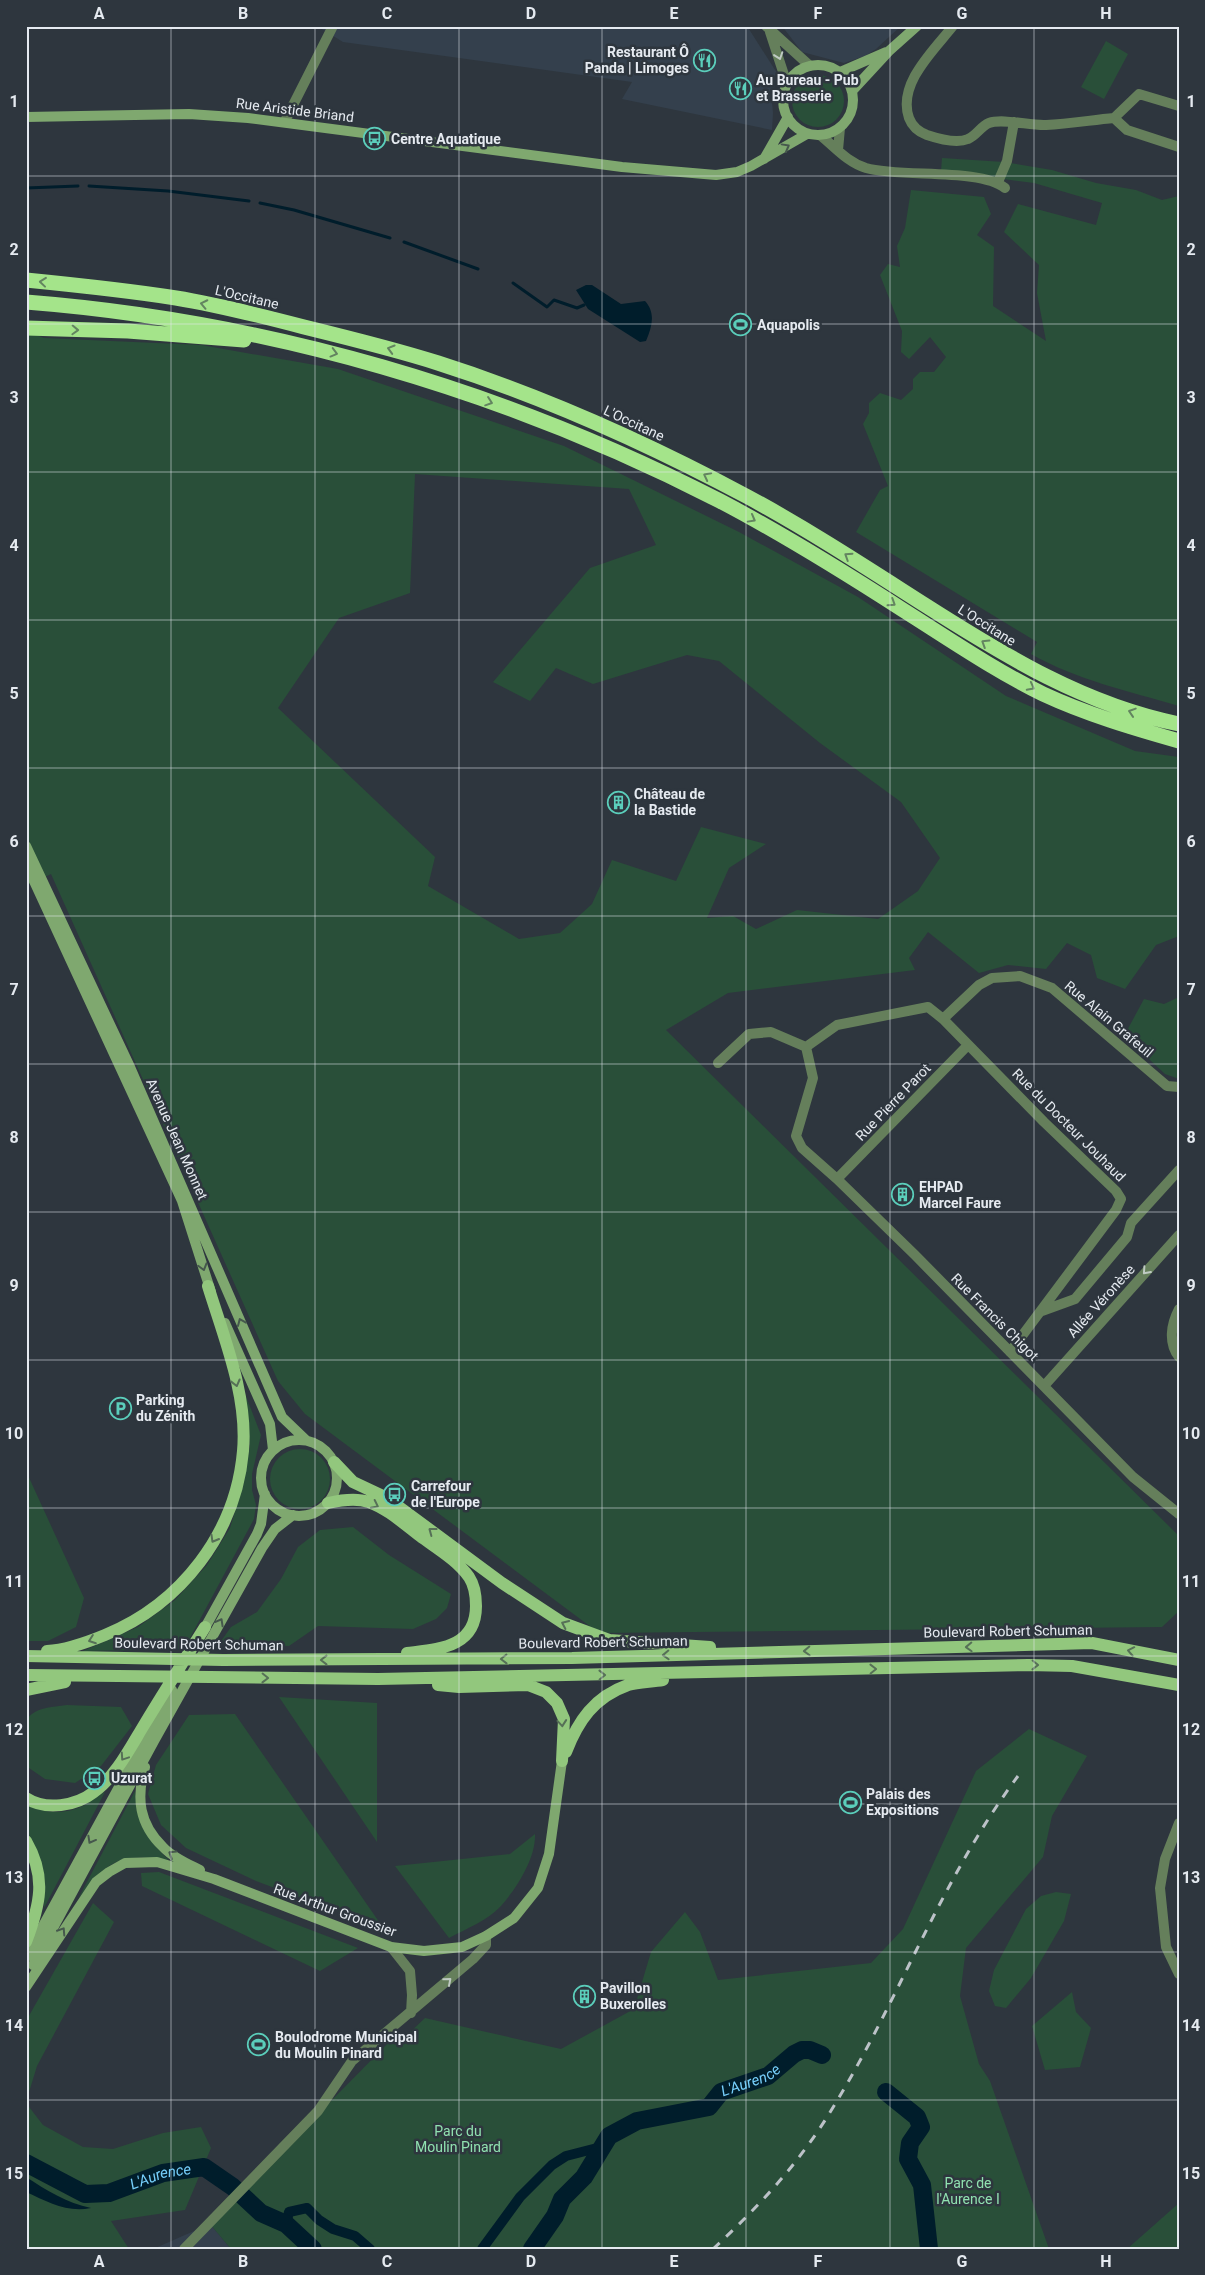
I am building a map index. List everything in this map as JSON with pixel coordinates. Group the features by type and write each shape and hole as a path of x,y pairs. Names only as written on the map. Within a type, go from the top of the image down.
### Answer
{"highway":[{"name":"L'Occitane","path":"26,280 177,298 251,313 429,360 541,400 649,447 748,498 813,534 1000,652 1036,672 1104,702 1179,724"},
{"path":"26,302 76,306 152,316 204,324 287,341 433,382 536,418 630,459 720,502 863,584 984,662 1044,694 1102,718 1179,741"},
{"path":"26,328 128,331 215,338 287,341"}],"main road":[{"path":"852,91 917,26"},
{"path":"840,72 890,51"},
{"path":"810,66 831,67 840,72 848,81 852,91 852,112 840,128 820,135 807,134 796,127 788,117 784,106 787,84 793,76 810,66"},
{"name":"Rue Aristide Briand","path":"26,117 189,114 285,121 622,167 695,174 729,174 751,166 807,134"},
{"name":"Rue Aristide Briand","path":"26,124 58,116"},
{"path":"764,159 788,117"},
{"name":"Avenue Jean Monnet","path":"26,846 138,1084 282,1417 306,1440"},
{"name":"Avenue Jean Monnet","path":"26,864 123,1070 182,1202 208,1286 270,1424 273,1450"},
{"path":"26,1652 52,1650 89,1642 126,1626 159,1605 184,1583 204,1558 234,1501 243,1451 242,1408 228,1352 208,1286"},
{"path":"26,1957 257,1534 261,1524 265,1494 262,1483 262,1471 266,1460 273,1450 283,1444 294,1440 306,1440 322,1448 352,1482 388,1498 502,1583 563,1624 609,1640 785,1652"},
{"path":"265,1494 276,1508 292,1515 312,1514 328,1503 334,1494 337,1483 334,1462"},
{"path":"328,1503 349,1500 368,1502 384,1510 457,1564 469,1578 476,1593 476,1614 469,1631 458,1642 444,1648 358,1660"},
{"path":"26,1979 154,1742 262,1548 275,1529 292,1515"},
{"path":"26,1798 35,1804 66,1805 81,1801 106,1781 124,1758 205,1627"},
{"name":"Boulevard Robert Schuman","path":"26,1656 222,1660 572,1658 1092,1643 1179,1660"},
{"path":"26,1675 378,1679 1063,1666 1179,1685"},
{"path":"562,1761 576,1727 594,1705 610,1693 628,1685 719,1672"},
{"path":"26,1690 55,1683 139,1675"},
{"path":"378,1679 459,1687 528,1685 538,1688 558,1702 564,1719 562,1761"},
{"path":"154,1742 139,1791 142,1812 151,1832 164,1848 214,1879"},
{"name":"Rue Arthur Groussier","path":"214,1879 391,1946 424,1951 462,1947 486,1936 514,1918 538,1888 549,1854 562,1761"},
{"path":"26,1841 38,1868 40,1884 36,1915 26,1942"},
{"path":"26,1987 96,1882 108,1872 126,1863 157,1862 214,1879"}],"street":[{"path":"285,121 333,26"},
{"path":"953,26 927,57 910,84 906,103 910,122 921,133 944,140 968,140 989,123 1014,122 1046,125 1114,118 1139,94 1179,106"},
{"path":"767,28 810,66"},
{"path":"767,28 787,84"},
{"path":"1114,118 1127,130 1179,147"},
{"path":"820,135 844,157 853,162 882,171 955,176 1002,185 1014,122"},
{"path":"838,150 840,128"},
{"name":"Rue Alain Grafeuil","path":"943,1019 978,985 992,978 1020,976 1052,988 1167,1086 1179,1087"},
{"path":"718,1063 749,1034 771,1032 806,1047 837,1025 928,1007 943,1019 968,1045"},
{"name":"Rue Pierre Parot","path":"838,1179 968,1045"},
{"name":"Rue du Docteur Jouhaud","path":"968,1045 1116,1191 1121,1200 1111,1218 1010,1352"},
{"name":"Rue Francis Chigot","path":"806,1047 813,1078 796,1136 802,1148 838,1179 1133,1477 1179,1514"},
{"path":"1042,1312 1075,1299 1127,1237 1131,1223 1179,1170"},
{"name":"Allée Véronèse","path":"1044,1386 1179,1235"},
{"path":"1179,1309 1174,1318 1172,1337 1173,1345 1179,1357"},
{"path":"1179,1823 1165,1859 1160,1888 1166,1946 1179,1974"},
{"path":"184,2249 318,2111 352,2061 474,1959 486,1945 486,1936"},
{"path":"391,1946 410,1971 411,2013"}],"shaded area":[{"path":"317,26 747,26 777,73 772,102 772,130 622,99 632,82 343,42"},
{"path":"782,26 901,26 876,49 865,56 844,63 802,52"},
{"path":"586,285 592,285 621,304 645,301 652,315 650,331 646,341 640,342 588,309 576,290"},
{"path":"26,2177 65,2199 91,2208 66,2208 26,2192"},
{"path":"210,2224 231,2249 153,2249"}],"green space":[{"path":"1106,41 1128,54 1104,99 1081,87"},
{"path":"813,75 823,75 837,82 844,96 844,106 837,120 823,127 813,127 803,123 796,116 792,106 792,96 796,86 803,79"},
{"path":"942,158 1004,162 1052,170 1096,183 1136,190 1162,200 1179,196 1179,706 1085,678 1031,654 1037,642 856,532 880,490 888,486 863,424 869,413 869,403 880,393 901,400 913,389 913,379 920,372 934,372 946,357 930,337 909,359 901,352 902,331 880,275 888,264 900,267 897,246 905,228 911,190 984,197 991,214 977,235 994,247 993,306 1046,341 1037,293 1039,265 1004,232 1018,204 1096,225 1102,203 1034,183 941,171"},
{"path":"26,331 44,338 201,345 338,369 564,446 739,532 858,597 1006,696 1135,751 1179,757 1179,936 1156,945 1125,989 1097,978 1091,955 1067,943 1046,969 1008,965 979,973 928,932 909,958 915,970 728,993 666,1030 1179,1536 1179,1611 1162,1627 599,1633 305,1414 278,1381 51,874 26,886","holes":["415,474 629,489 656,545 590,568 493,682 530,701 556,668 593,684 687,655 719,661 820,743 901,802 940,858 918,891 878,919 797,910 756,929 733,916 707,918 729,868 766,844 701,827 676,881 612,860 592,904 560,933 519,939 428,886 435,857 278,708 339,618 410,593"]},
{"path":"1179,997 1179,1079 1165,1074 1124,1036 1144,999 1164,1004"},
{"path":"242,1386 261,1435 252,1474 252,1490 256,1505 254,1519 184,1649 83,1651 138,1627 175,1600 207,1565 230,1528 241,1492 250,1446"},
{"path":"294,1449 306,1449 317,1454 325,1462 330,1473 328,1491 317,1504 306,1509 294,1509 283,1504 275,1496 270,1485 270,1473 275,1462 283,1454"},
{"path":"26,1471 84,1598 76,1627 48,1641 26,1641"},
{"path":"353,1527 389,1555 451,1594 447,1608 436,1619 413,1629 318,1626 289,1646 219,1644 231,1627 257,1612 281,1579 298,1547 320,1530"},
{"path":"279,1697 377,1703 377,1842"},
{"path":"67,1705 121,1707 132,1726 101,1766 75,1783 45,1779 29,1768 26,1760 26,1721 29,1716 44,1708"},
{"path":"235,1714 384,1929 256,1881 186,1848 161,1825 148,1794 156,1765 189,1715"},
{"path":"1029,1729 1087,1756 1052,1816 1043,1857 966,1948 960,1996 979,2064 990,2081 1049,2249 231,2249 210,2224 394,2037 402,2040 425,2018 561,2049 634,2009 651,1952 685,1912 700,1932 718,1980 871,1963 903,1929 976,1771"},
{"path":"135,1791 142,1821 155,1845 169,1860 138,1858 116,1862 98,1875 78,1899"},
{"path":"105,1792 44,1908 44,1885 26,1837 26,1804 40,1810 63,1812 85,1805"},
{"path":"535,1834 529,1863 507,1899 490,1916 449,1938 395,1866 510,1854"},
{"path":"159,1872 358,1948 320,1971 142,1886 141,1873"},
{"path":"1056,1892 1071,1894 1064,1921 1031,1978 1006,2008 995,2006 989,1991 994,1970 1026,1909 1041,1896"},
{"path":"93,1903 114,1922 37,2066 26,2102 26,2021"},
{"path":"1072,1992 1076,2012 1091,2028 1080,2067 1045,2070 1032,2026"},
{"path":"26,2103 43,2125 83,2147 113,2149 163,2133 201,2127 211,2148 185,2210 111,2221 129,2249 26,2249"},
{"path":"1179,2203 1179,2249 1127,2249"}],"waterway":[{"path":"26,188 78,186"},
{"path":"89,186 168,191 249,201"},
{"path":"260,203 294,210 390,238"},
{"path":"404,242 478,269"},
{"path":"513,283 547,307 554,300 577,308 584,305"},
{"name":"L'Aurence","path":"532,2249 555,2216 562,2199 584,2177 609,2136 637,2121 709,2107 721,2092 768,2076 794,2054 802,2050 810,2050 822,2055"},
{"name":"L'Aurence","path":"886,2092 917,2117 921,2127 910,2143 908,2159 922,2185 929,2249"},
{"name":"L'Aurence","path":"482,2249 520,2197 552,2165 566,2156 601,2147"},
{"name":"L'Aurence","path":"26,2163 85,2194 109,2193 163,2173 204,2167 233,2187 261,2213 286,2224 313,2249"},
{"name":"L'Aurence","path":"286,2224 289,2212 307,2208 319,2220 333,2229 355,2236 370,2249"}],"railway":[{"path":"713,2249 770,2192 820,2128 871,2041 963,1861 989,1817 1018,1776"}],"place":[{"name":"Restaurant Ô Panda | Limoges","path":"705,60"},
{"name":"Au Bureau - Pub et Brasserie","path":"740,88"},
{"name":"Centre Aquatique","path":"375,139"},
{"name":"Aquapolis","path":"741,325"},
{"name":"Château de la Bastide","path":"618,802"},
{"name":"EHPAD Marcel Faure","path":"903,1195"},
{"name":"Parking du Zénith","path":"120,1408"},
{"name":"Carrefour de l'Europe","path":"395,1494"},
{"name":"Uzurat","path":"95,1778"},
{"name":"Palais des Expositions","path":"850,1802"},
{"name":"Pavillon Buxerolles","path":"584,1996"},
{"name":"Boulodrome Municipal du Moulin Pinard","path":"259,2045"}],"park label":[{"name":"Parc du Moulin Pinard","path":"458,2140"},
{"name":"Parc de l'Aurence I","path":"968,2192"}]}
